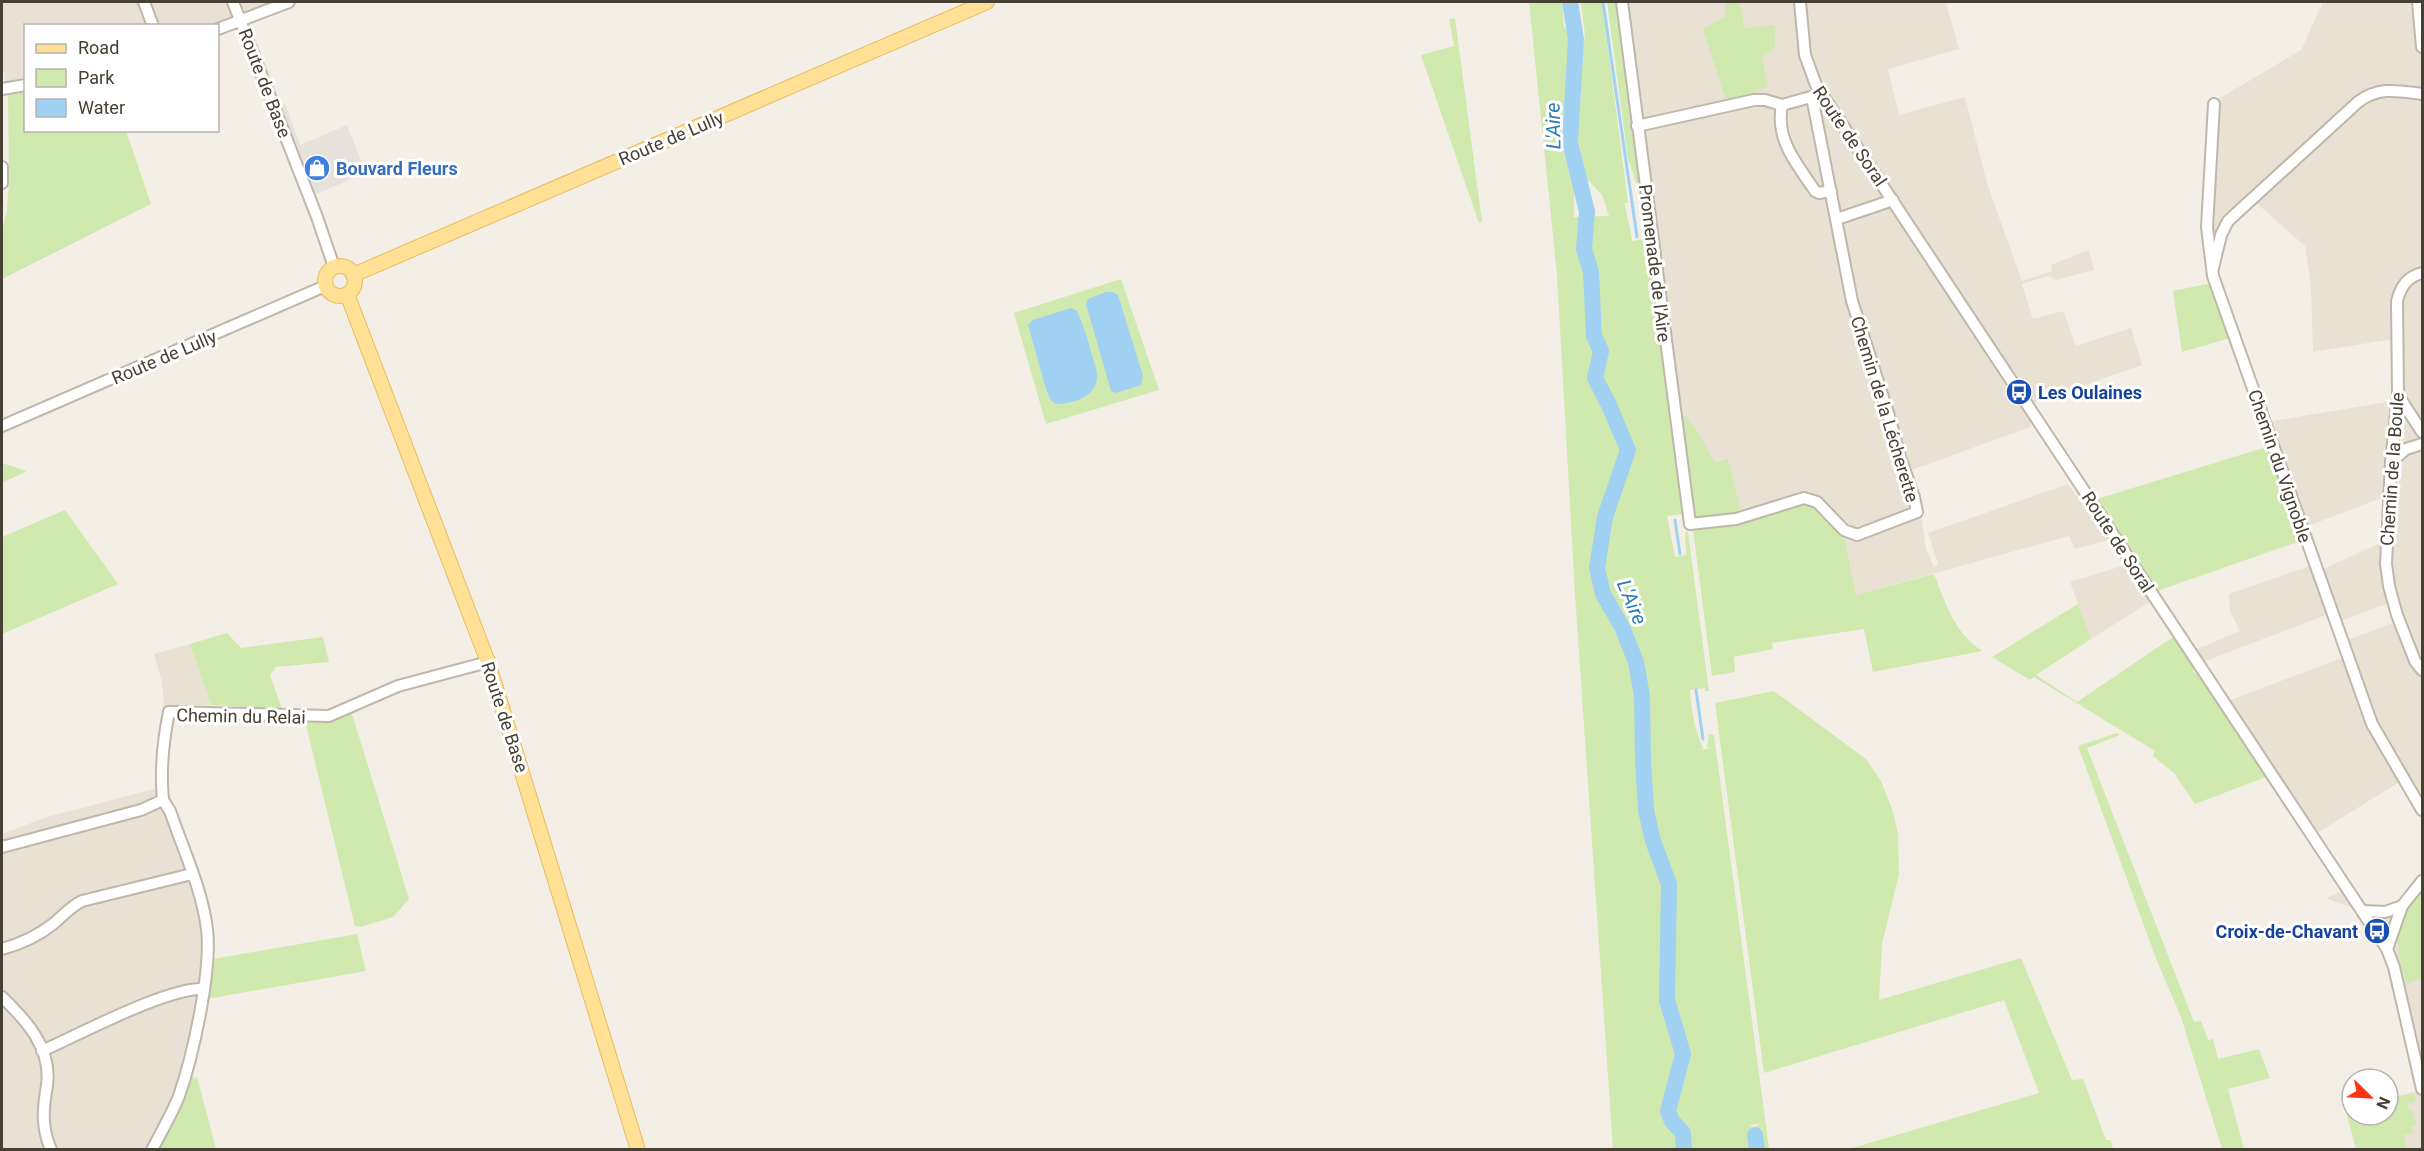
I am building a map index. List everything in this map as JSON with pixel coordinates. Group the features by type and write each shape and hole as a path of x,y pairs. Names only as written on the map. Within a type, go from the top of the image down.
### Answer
{"main road":[{"name":"Route de Lully","path":"354,274 987,2"},
{"path":"344,266 354,274 354,286 347,294 337,296 325,286 325,276 334,267 344,266"},
{"name":"Route de Base","path":"347,294 488,662 638,1149"}],"street":[{"path":"144,2 152,24"},
{"name":"Route de Base","path":"233,2 317,217 334,267"},
{"path":"219,29 289,2"},
{"name":"Promenade de l'Aire","path":"1622,2 1690,524"},
{"name":"Route de Soral","path":"1800,2 1805,55 1816,95 1893,200 2388,949 2422,1089"},
{"path":"2418,2 2422,47"},
{"path":"2,89 24,85"},
{"path":"2212,272 2221,235 2228,221 2358,102 2371,93 2384,90 2422,94"},
{"path":"1637,126 1754,100 1765,100 1782,105 1816,95"},
{"name":"Chemin de la Lécherette","path":"1690,524 1736,519 1804,498 1817,502 1844,531 1857,535 1917,512 1852,301 1816,95"},
{"name":"Chemin du Vignoble","path":"2214,104 2207,227 2212,272 2372,724 2422,810"},
{"path":"1782,105 1780,117 1789,154 1815,191 1819,193 1831,190"},
{"path":"2,167 2,183"},
{"path":"1837,219 1893,200"},
{"name":"Chemin de la Boule","path":"2422,273 2409,278 2397,301 2398,395 2391,462 2387,577 2397,615 2415,661 2422,670"},
{"name":"Route de Lully","path":"2,426 325,286"},
{"path":"2398,395 2422,432"},
{"path":"2391,462 2406,449 2422,444"},
{"name":"Chemin du Relai","path":"164,800 161,780 164,729 169,712 329,716 398,686 488,662"},
{"path":"2,847 141,810 164,800 170,812 203,907 208,931 207,967 193,1043 178,1098 152,1149"},
{"path":"2,949 45,930 75,904 82,901 192,874"},
{"path":"2388,949 2402,906 2422,881"},
{"path":"2364,911 2385,912 2402,906"},
{"path":"42,1051 152,1002 194,988 203,989"},
{"path":"2,997 29,1026 40,1043 47,1083 43,1125 51,1149"}],"shaded area":[{"path":"2,2 298,2 219,33 219,24 24,24 24,90 6,93 4,72 2,72"},
{"path":"1625,2 1946,2 1959,49 1888,69 1899,115 1965,97 1987,183 2022,281 2052,271 2051,265 2089,250 2094,270 2056,280 2047,276 2022,284 2033,319 2063,311 2076,346 2131,328 2142,365 2036,402 2030,427 1909,471 1919,498 1926,549 1934,567 1938,564 1928,533 2068,484 2108,540 2075,549 2069,536 1856,595 1844,535 1743,520 1728,460 1715,464 1696,430 1677,407"},
{"path":"2323,2 2416,2 2419,16 2422,82 2422,816 2401,781 2317,833 2228,701 2342,658 2337,644 2395,622 2389,603 2330,625 2326,615 2203,662 2195,650 2240,631 2230,612 2229,594 2310,566 2321,570 2384,541 2384,497 2300,529 2267,422 2393,401 2393,339 2313,352 2311,286 2305,246 2254,201 2227,228 2212,283 2210,104 2301,50"},
{"path":"285,103 300,145 347,125 366,173 314,195 278,106"},
{"path":"2125,565 2150,602 2091,639 2070,582"},
{"path":"190,644 211,705 186,706 162,711 164,703 162,682 154,654"},
{"path":"154,789 170,795 210,907 214,932 213,959 206,1005 181,1105 157,1149 2,1150 2,834 47,817"},
{"path":"2422,872 2422,1149 2356,1149 2350,1127 2400,1127 2400,1096 2417,1091 2385,956 2355,909 2326,898 2342,891 2360,896 2368,905 2375,908 2387,907 2402,899"}],"green space":[{"path":"1529,2 1562,2 1564,27 1567,30 1570,51 1561,140 1574,191 1574,217 1609,216 1602,195 1586,178 1578,138 1580,71 1585,35 1581,2 1602,2 1628,203 1625,203 1632,241 1644,239 1644,215 1647,215 1686,517 1682,514 1667,516 1675,557 1686,555 1685,532 1688,532 1709,691 1705,691 1705,688 1690,690 1691,705 1703,748 1698,750 1712,748 1707,747 1709,734 1714,735 1769,1149 1762,1149 1760,1132 1756,1126 1760,1124 1748,1125 1752,1126 1750,1134 1752,1149 1613,1149 1575,594 1557,275"},
{"path":"1607,2 1619,2 1645,200 1640,201 1628,159"},
{"path":"1725,2 1740,2 1744,29 1774,25 1775,47 1762,58 1768,87 1727,103 1703,29 1725,17"},
{"path":"1455,18 1482,222 1479,223 1421,55 1454,46 1449,19"},
{"path":"24,90 24,132 126,132 151,204 2,279 2,230 7,209 9,183 8,92"},
{"path":"1121,279 1159,390 1046,424 1014,313"},
{"path":"2212,283 2230,338 2182,352 2173,291"},
{"path":"1677,407 1696,429 1715,463 1728,459 1743,520 1810,502 1844,535 1856,595 1934,574 1952,617 1964,635 1982,651 1873,672 1864,629 1772,643 1773,649 1734,657 1735,672 1712,676"},
{"path":"2270,446 2303,540 2157,591 2097,499"},
{"path":"2,463 27,471 2,483"},
{"path":"65,510 118,584 2,634 2,537"},
{"path":"2078,604 2091,639 2036,675 2077,702 2173,637 2194,667 2193,672 2198,673 2266,777 2195,804 2174,773 2153,756 2155,751 2034,677 2030,680 1992,657"},
{"path":"227,633 241,648 323,637 329,662 276,667 270,675 282,709 211,705 190,644"},
{"path":"1774,691 1866,759 1881,781 1893,812 1898,834 1899,874 1882,944 1879,1000 2021,958 2072,1080 2083,1079 2106,1140 2111,1140 2113,1149 1849,1149 2039,1093 2004,1000 1764,1073 1715,703"},
{"path":"352,714 409,899 393,917 360,927 355,926 305,721 331,721"},
{"path":"2116,733 2120,735 2087,748 2194,1022 2201,1021 2208,1040 2213,1039 2218,1059 2259,1049 2270,1078 2228,1089 2244,1149 2222,1149 2181,1017 2157,961 2078,746"},
{"path":"2422,889 2422,978 2406,984 2396,940 2406,910"},
{"path":"357,934 366,971 207,999 213,959"},
{"path":"197,1077 216,1149 157,1150 181,1105 189,1078"},
{"path":"2414,1093 2415,1101 2407,1104 2409,1110 2412,1110 2416,1124 2411,1126 2413,1134 2403,1135 2407,1149 2356,1149 2350,1127 2400,1127 2400,1096"}],"water":[{"path":"1106,292 1118,295 1143,376 1141,385 1116,393 1111,391 1086,304 1088,299"},
{"path":"1071,308 1077,311 1083,326 1097,379 1092,391 1081,399 1055,404 1046,389 1028,325 1033,320"}],"waterway":[{"name":"L'Aire","path":"1570,2 1576,39 1570,142 1587,212 1584,249 1591,272 1594,336 1601,351 1595,378 1628,450 1605,517 1597,568 1603,594 1622,627 1636,662 1642,696 1646,810 1653,841 1669,884 1667,1000 1683,1054 1668,1111 1672,1121 1683,1133 1684,1150"},
{"path":"1603,2 1637,237"},
{"path":"1675,520 1680,554"},
{"path":"1696,690 1703,739"},
{"path":"1755,1135 1757,1150"}],"place":[{"name":"Bouvard Fleurs","path":"317,168"},
{"name":"Les Oulaines","path":"2019,392"},
{"name":"Croix-de-Chavant","path":"2377,931"}]}
